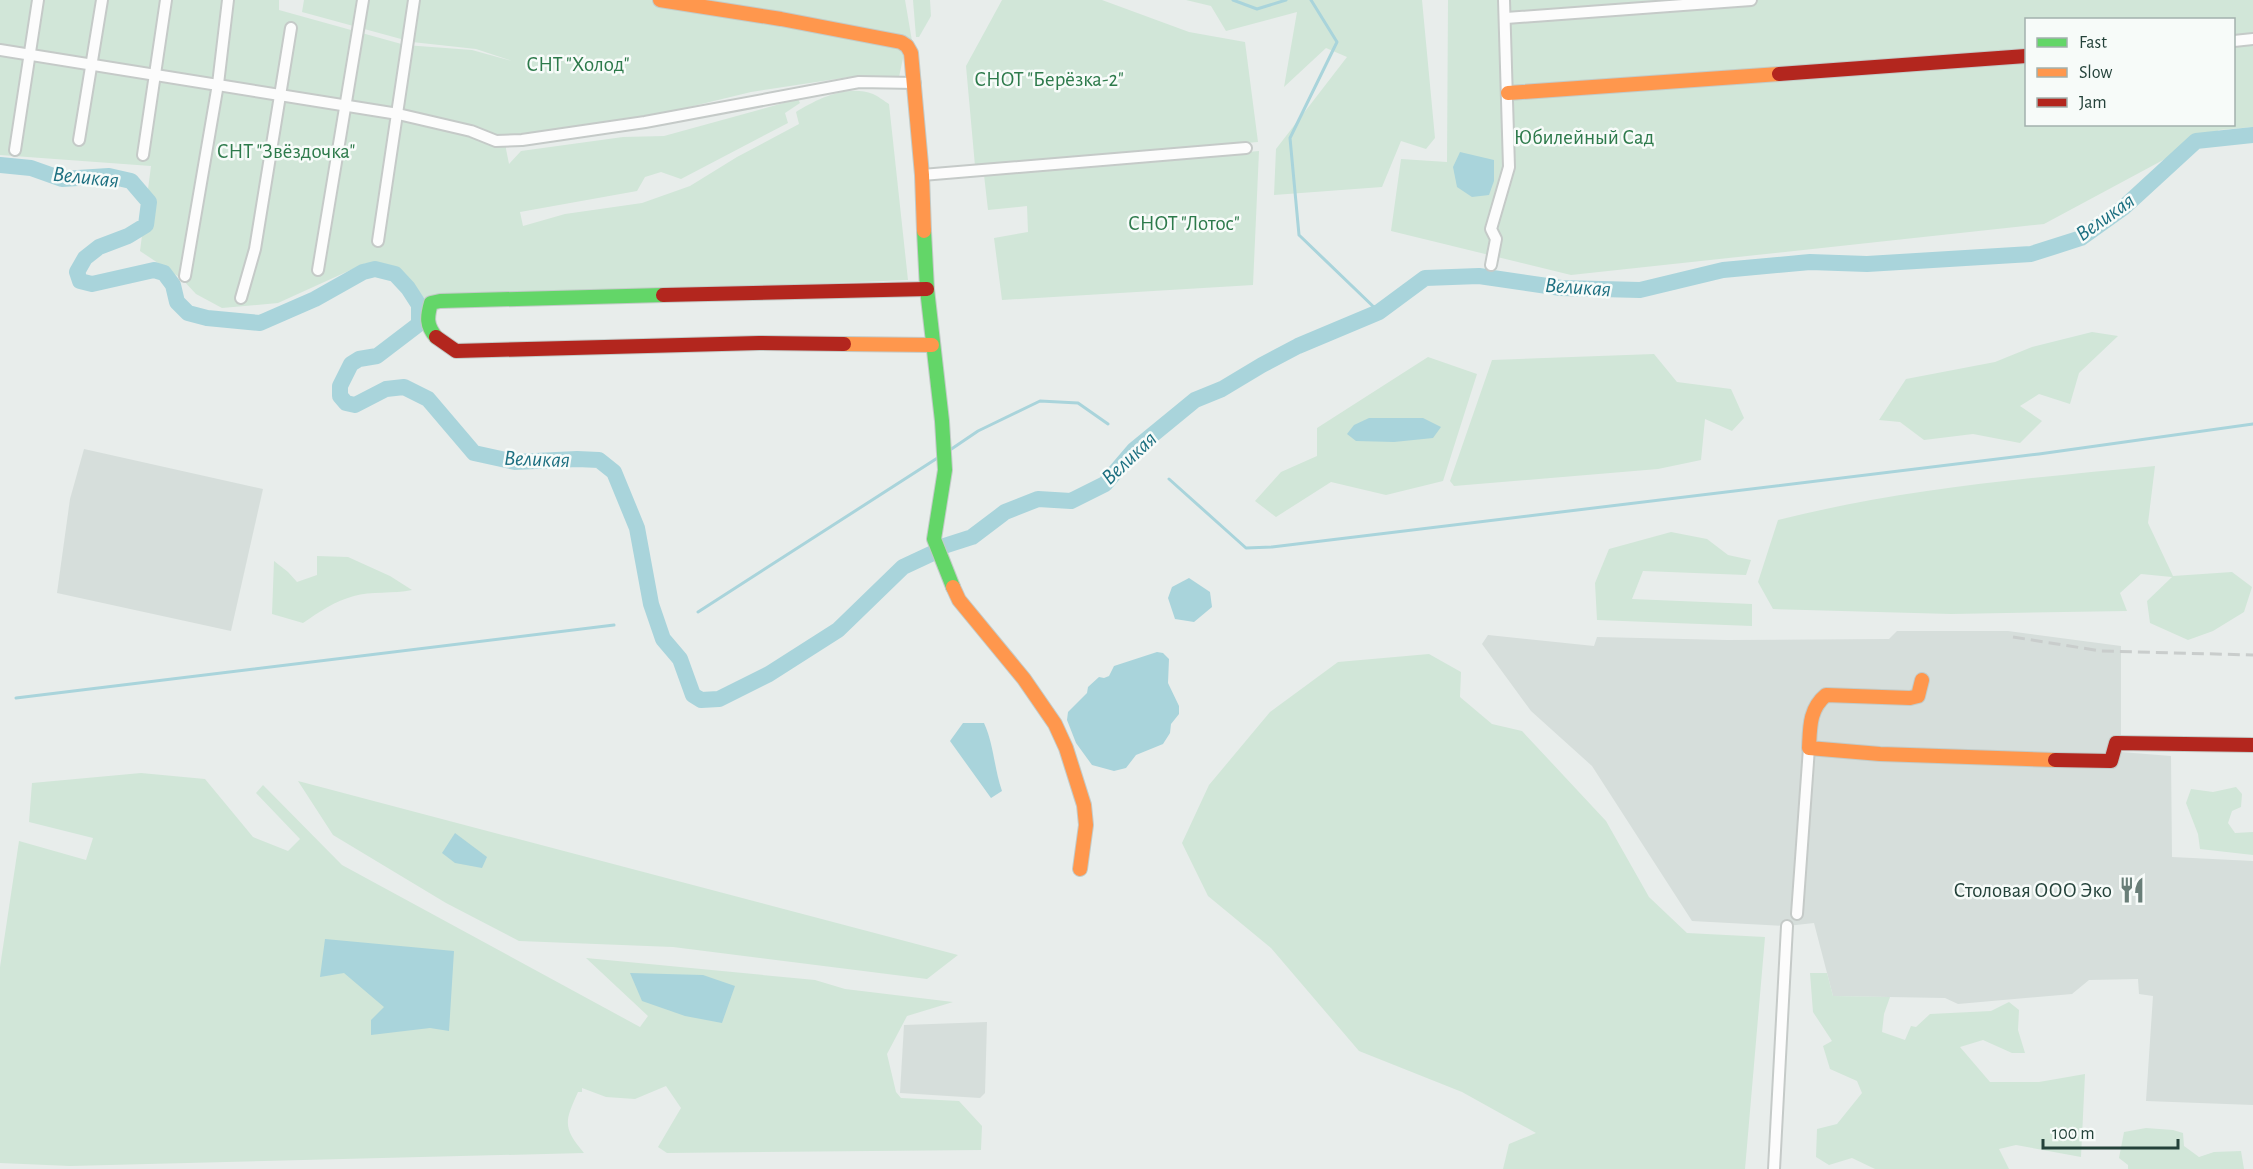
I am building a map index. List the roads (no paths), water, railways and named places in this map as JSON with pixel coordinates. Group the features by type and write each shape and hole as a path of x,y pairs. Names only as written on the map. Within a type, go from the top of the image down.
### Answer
{"street":[{"path":"15,150 38,0"},
{"path":"80,140 102,0"},
{"path":"143,155 166,0"},
{"path":"185,276 218,84 228,0"},
{"path":"318,270 363,0"},
{"path":"378,241 414,0"},
{"path":"660,0 781,19 901,42 908,46 915,82 927,289 942,421 945,470 934,532 936,545 953,589 965,610 1024,679 1054,724 1066,748 1084,805 1086,825 1080,869"},
{"path":"1491,265 1496,239 1491,229 1509,167 1504,0"},
{"path":"1506,18 1751,0"},
{"path":"241,298 255,249 291,28"},
{"path":"2235,41 2253,39"},
{"path":"0,50 398,114 471,131 496,141 522,140 707,111 859,82 915,82"},
{"path":"1508,93 2025,56"},
{"path":"922,175 1246,148"},
{"path":"927,289 440,301 431,303 427,318 431,331 438,340 446,347 456,351 759,344 932,345"},
{"path":"1797,914 1812,708 1826,695 1910,698 1918,696 1922,680"},
{"path":"1809,748 1880,754 2106,762 2113,758 2116,743 2253,745"},
{"path":"1774,1169 1787,926"}],"water":[{"path":"1460,152 1494,160 1494,181 1489,195 1472,197 1457,187 1453,167"},
{"path":"1369,418 1423,418 1441,427 1433,438 1394,442 1356,441 1347,434 1354,425"},
{"path":"1189,578 1210,592 1212,607 1194,622 1175,619 1168,598 1172,587"},
{"path":"1157,652 1163,653 1169,659 1168,683 1179,706 1179,714 1171,724 1170,733 1163,744 1136,755 1126,768 1114,771 1092,765 1076,743 1067,720 1068,712 1099,677 1109,676 1114,666"},
{"path":"963,723 984,723 987,731 1002,791 991,798 950,741"},
{"path":"455,833 487,857 482,868 455,863 442,853"},
{"path":"325,939 454,951 449,1031 430,1028 371,1035 371,1020 384,1007 344,973 320,977"},
{"path":"630,973 703,975 735,986 722,1023 685,1016 642,1001"}],"waterway":[{"path":"1233,0 1257,9 1286,0"},
{"path":"1311,0 1337,42 1290,138 1299,235 1379,312"},
{"name":"Великая","path":"944,546 972,537 1005,512 1038,499 1071,501 1105,484 1134,450 1195,400 1222,389 1298,346 1379,312 1425,278 1479,276 1561,288 1640,290 1723,270 1810,262 1867,264 2031,254 2081,238 2123,208 2196,141 2253,135"},
{"name":"Великая","path":"0,165 31,168 62,179 109,176 131,181 149,202 146,225 128,236 99,247 85,258 77,272 80,281 92,284 154,270 164,273 173,285 177,302 188,313 207,318 260,323 315,299 363,272 375,269 395,274 419,305 419,324 377,356 359,359 351,364 340,386 340,396 346,403 355,405 386,389 404,387 428,399 474,453 515,462 599,460 614,472 637,528 651,604 663,639 680,659 693,695 701,700 719,699 769,674 838,630 903,567 933,553"},
{"path":"947,452 978,431 1040,401 1078,403 1108,424"},
{"path":"1169,479 1246,548 1272,547 2039,454 2253,424"},
{"path":"698,612 939,457"},
{"path":"16,698 614,625"}],"railway":[{"path":"2013,637 2101,651 2253,655"}],"place":[{"name":"Столовая ООО Эко","path":"2132,890"}],"park label":[{"name":"СНТ \"Холод\"","path":"578,64"},
{"name":"СНОТ \"Берёзка-2\"","path":"1049,79"},
{"name":"Юбилейный Сад","path":"1584,137"},
{"name":"СНТ \"Звёздочка\"","path":"286,151"},
{"name":"СНОТ \"Лотос\"","path":"1184,223"}]}
